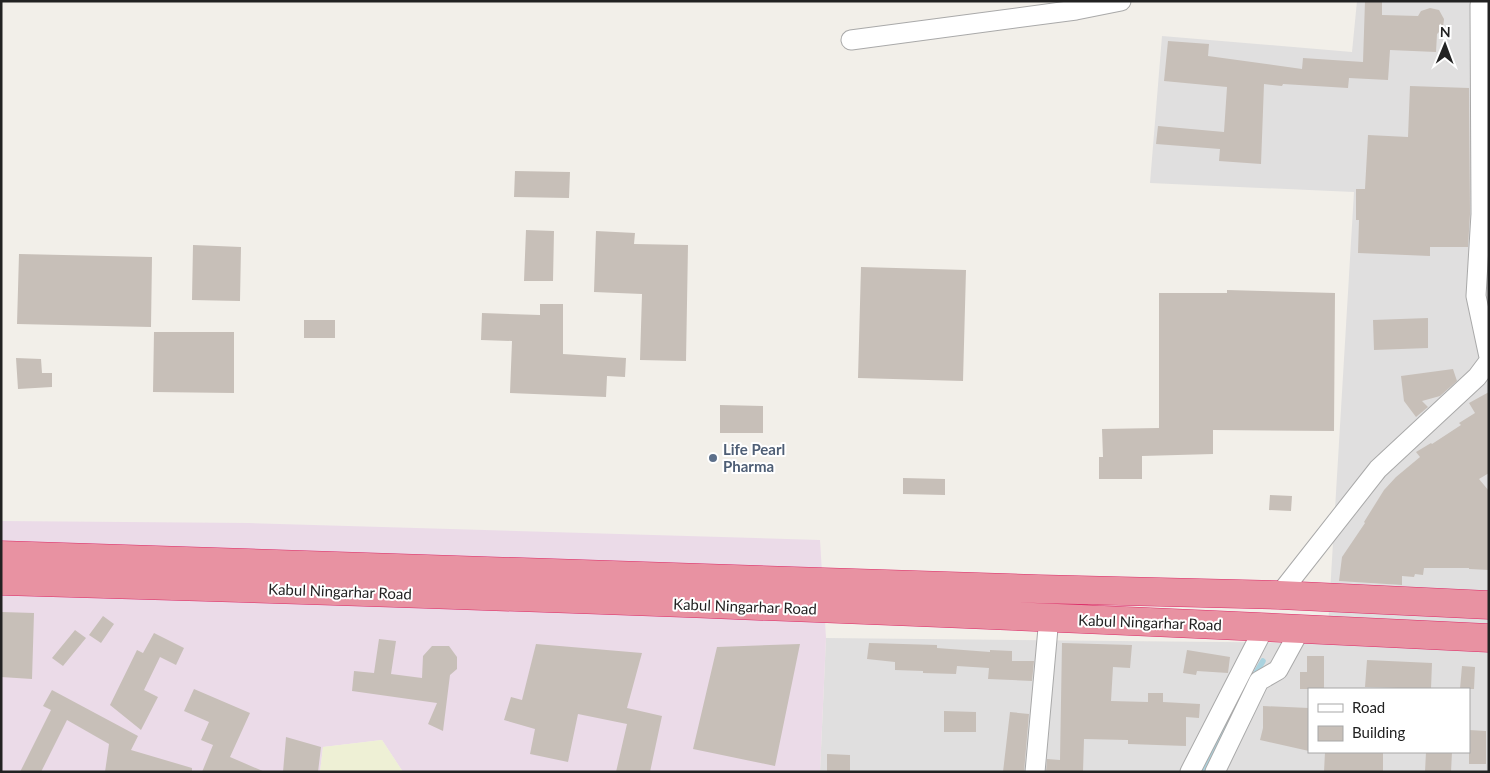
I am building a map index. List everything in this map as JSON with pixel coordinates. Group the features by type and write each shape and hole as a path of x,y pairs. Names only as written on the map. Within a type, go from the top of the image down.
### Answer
{"highway":[{"name":"Kabul Ningarhar Road","path":"1,555 252,576"},
{"name":"Kabul Ningarhar Road","path":"1,580 252,576 670,590 1038,589 1278,595 1489,605"},
{"name":"Kabul Ningarhar Road","path":"670,590 1049,617 1489,638"}],"street":[{"path":"851,40 1076,10 1121,1"},
{"path":"1488,1 1480,5 1485,214 1476,296 1489,357"},
{"path":"1278,595 1378,469 1477,377 1489,361"},
{"path":"1035,772 1049,617"},
{"path":"1190,772 1265,626"},
{"path":"1215,772 1259,681 1278,670 1301,628"}],"shaded area":[{"path":"1357,1 1489,1 1489,772 820,772 826,638 1327,643 1354,192 1150,183 1162,36 1352,52"},
{"path":"1,521 249,523 820,540 826,638 820,772 403,772 382,740 323,747 320,772 1,772"}],"green space":[{"path":"382,740 403,772 320,772 323,747"}],"building":[{"path":"1365,1 1382,1 1382,15 1418,16 1421,11 1430,8 1439,10 1444,19 1443,28 1437,34 1436,52 1390,50 1388,80 1349,78 1348,88 1264,84 1261,164 1219,161 1220,149 1156,144 1158,126 1224,132 1227,87 1164,81 1168,41 1209,44 1208,56 1302,69 1303,58 1363,62"},
{"path":"1410,86 1469,88 1470,214 1468,247 1430,247 1430,256 1358,253 1359,220 1356,220 1356,189 1365,189 1368,135 1408,137"},
{"path":"515,171 570,172 569,198 514,197"},
{"path":"526,230 554,231 553,281 524,281"},
{"path":"596,231 635,233 634,244 688,245 686,361 640,360 642,294 594,292"},
{"path":"193,245 241,247 240,301 192,300"},
{"path":"19,254 152,257 151,327 17,324"},
{"path":"861,267 966,270 963,381 858,378"},
{"path":"1227,290 1335,293 1334,431 1213,430 1213,454 1142,456 1142,479 1099,479 1099,457 1103,457 1102,429 1159,428 1159,293 1227,293"},
{"path":"540,304 563,304 563,354 626,358 625,377 607,376 606,397 510,393 512,341 481,340 482,313 540,315"},
{"path":"1428,318 1428,348 1374,350 1373,320"},
{"path":"304,320 335,320 335,338 304,338"},
{"path":"154,332 234,332 234,393 153,392"},
{"path":"16,358 41,359 42,373 52,373 52,387 18,389"},
{"path":"1453,369 1457,381 1440,396 1422,401 1428,407 1416,417 1404,401 1401,376"},
{"path":"1489,392 1489,473 1479,479 1489,491 1489,570 1424,568 1423,575 1415,574 1414,577 1402,576 1402,585 1339,581 1342,557 1384,490 1420,457 1416,452 1461,425 1459,423 1475,413 1469,403"},
{"path":"720,405 763,406 763,433 720,433"},
{"path":"903,478 945,479 945,495 903,494"},
{"path":"1270,495 1292,496 1291,511 1269,510"},
{"path":"2,612 34,613 32,679 1,677"},
{"path":"103,616 114,624 101,643 89,635"},
{"path":"75,630 86,638 63,666 52,658"},
{"path":"154,633 184,648 176,665 160,657 144,690 158,697 141,730 110,705 137,650 143,653"},
{"path":"379,639 396,641 391,674 422,678 423,656 432,646 449,646 457,657 457,669 450,675 443,731 428,724 437,703 352,691 354,671 374,673"},
{"path":"869,643 937,645 937,648 990,652 990,650 1012,651 1012,661 1034,661 1032,681 988,679 989,668 957,666 956,674 895,670 895,662 867,659"},
{"path":"1062,643 1132,645 1130,668 1113,667 1111,701 1148,702 1148,693 1163,693 1163,702 1200,704 1199,718 1186,717 1186,746 1128,744 1128,740 1084,739 1083,772 1046,772 1047,759 1060,760"},
{"path":"536,644 642,653 627,708 662,716 650,772 616,772 627,724 578,714 568,762 530,754 535,729 504,720 511,697 522,700"},
{"path":"800,644 775,766 693,749 717,647"},
{"path":"1187,650 1230,657 1228,673 1197,671 1196,675 1183,673"},
{"path":"1307,656 1324,656 1324,688 1300,689 1300,672 1307,672"},
{"path":"1367,660 1432,663 1431,688 1365,687"},
{"path":"1462,666 1475,667 1474,689 1460,688"},
{"path":"194,689 250,713 230,757 265,772 202,772 213,745 201,740 209,722 184,711"},
{"path":"52,690 138,736 131,750 192,768 192,772 105,772 109,744 67,720 41,772 20,772 51,710 43,706"},
{"path":"1263,706 1308,708 1308,751 1260,740 1263,728"},
{"path":"944,711 976,712 976,732 944,732"},
{"path":"1010,712 1029,714 1024,772 1003,772"},
{"path":"1470,730 1486,731 1486,764 1469,764"},
{"path":"286,737 321,747 318,772 283,772"},
{"path":"1325,753 1383,753 1383,772 1324,772"},
{"path":"1426,753 1452,753 1451,772 1425,772"},
{"path":"827,754 850,755 850,772 827,772"}],"waterway":[{"path":"1254,676 1263,661"},
{"path":"1201,772 1241,699"}],"place":[{"name":"Life Pearl Pharma","path":"713,458"}]}
